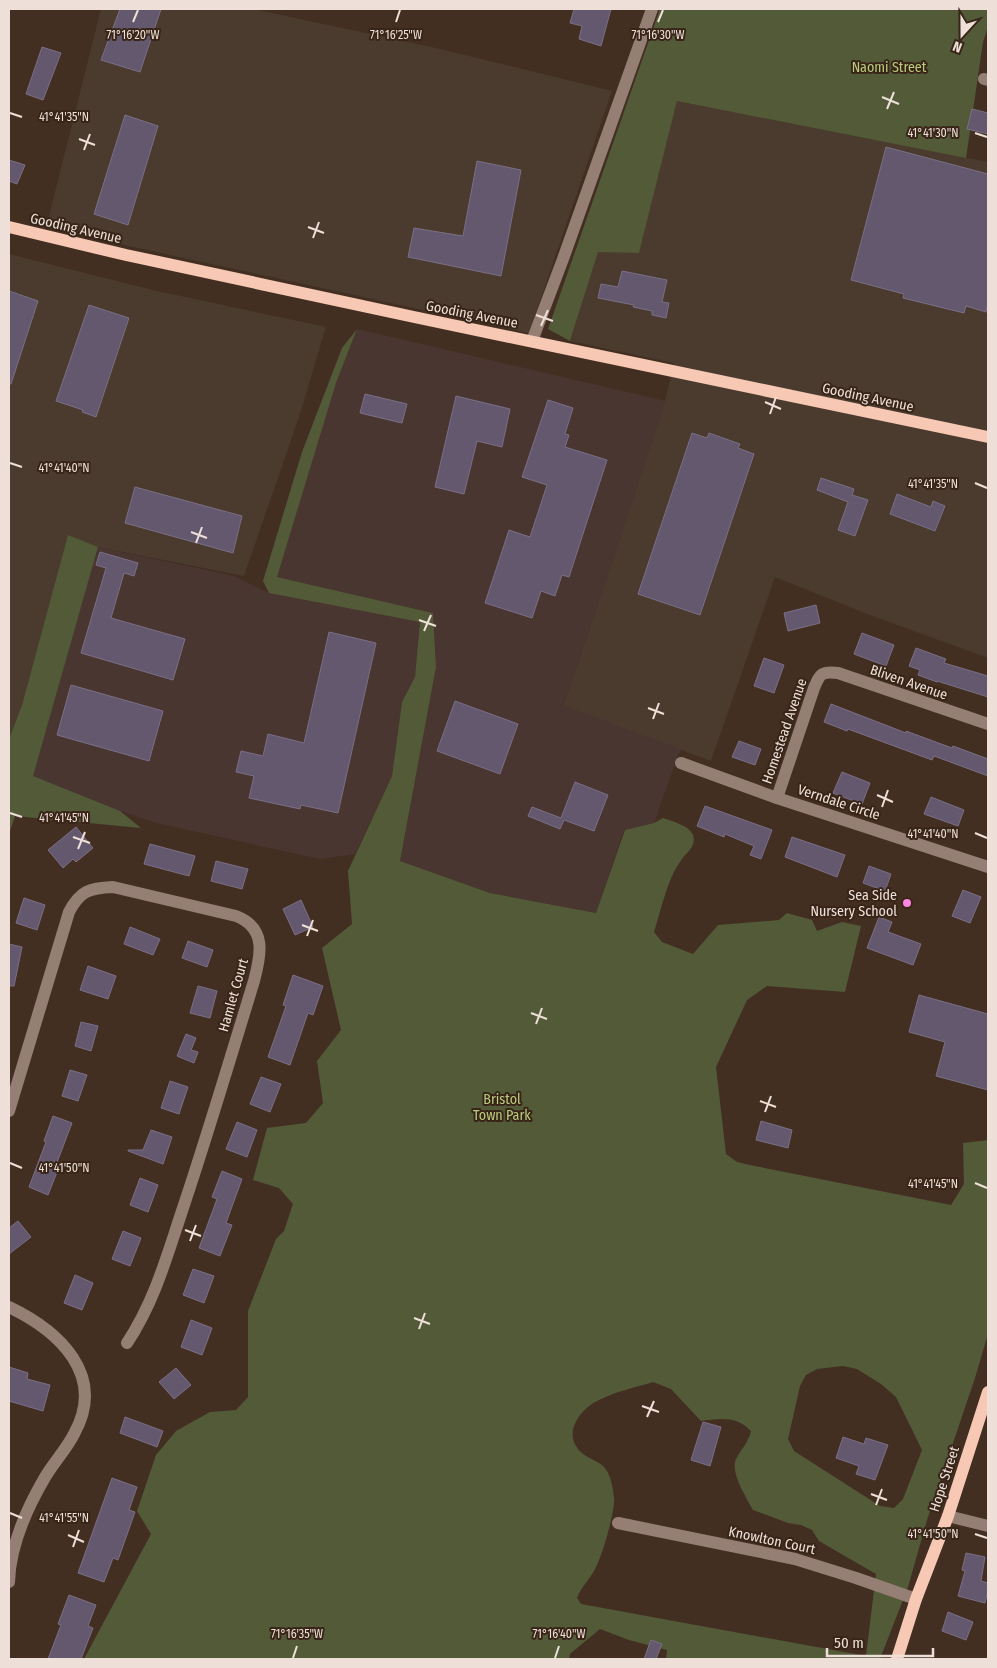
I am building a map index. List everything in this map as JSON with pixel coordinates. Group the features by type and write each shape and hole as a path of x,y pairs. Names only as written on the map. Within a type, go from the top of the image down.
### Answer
{"main road":[{"name":"Gooding Avenue","path":"9,227 126,255 988,438"},
{"name":"Hope Street","path":"897,1659 916,1599 948,1516 988,1392"}],"street":[{"path":"532,341 652,9"},
{"name":"Bliven Avenue","path":"820,675 824,673 838,673 988,724"},
{"name":"Homestead Avenue","path":"777,798 820,675"},
{"name":"Verndale Circle","path":"681,763 777,798 988,867"},
{"name":"Hamlet Court","path":"9,1111 69,912 82,893 97,888 113,887 236,916 246,920 258,934 260,960 196,1169 154,1296 137,1329 127,1343"},
{"path":"9,1307 47,1330 70,1352 76,1360 84,1380 85,1402 75,1434 45,1477 25,1515 12,1561 9,1582"},
{"path":"948,1516 988,1526"},
{"name":"Knowlton Court","path":"618,1523 795,1559 916,1599"}],"shaded area":[{"path":"101,9 253,9 436,48 612,91 529,333 46,228"},
{"path":"677,101 988,162 988,658 870,615 775,577 711,761 563,706 665,401 674,363 570,341 598,251 639,253"},
{"path":"9,254 157,291 326,327 299,417 244,576 98,547 68,536 22,705 9,739"},
{"path":"357,329 665,401 563,705 682,750 678,755 654,823 624,830 596,913 490,893 400,861 436,667 433,613 277,577 336,383"},
{"path":"98,547 234,576 269,593 421,622 415,677 402,702 392,776 355,854 320,859 157,823 120,811 32,777"}],"green space":[{"name":"Naomi Street","path":"660,9 988,9 988,27 983,42 966,158 677,101 639,253 598,252 570,341 548,329"},
{"name":"Bristol Town Park","path":"357,329 336,383 277,577 433,613 436,667 400,861 490,893 596,913 625,830 654,823 663,818 679,824 691,832 694,839 690,850 675,869 665,896 654,932 662,942 693,954 718,925 779,920 787,913 812,920 817,931 842,922 861,926 845,992 767,986 747,1000 716,1067 726,1154 737,1162 750,1165 951,1205 964,1184 963,1143 988,1140 988,1334 927,1520 908,1587 880,1659 666,1659 667,1650 629,1640 600,1629 570,1654 569,1659 84,1659 151,1534 137,1511 156,1455 176,1431 210,1412 236,1410 248,1397 248,1311 276,1239 284,1231 293,1204 279,1188 253,1180 267,1128 306,1123 323,1103 317,1061 341,1030 322,948 352,924 348,871 392,776 402,702 415,677 420,622 269,593 263,581 302,452 342,348","holes":["843,1366 857,1369 881,1384 896,1397 922,1450 903,1499 894,1508 880,1506 794,1451 788,1439 800,1386 806,1375 817,1369","653,1382 671,1389 701,1421 715,1419 734,1420 751,1431 747,1442 736,1459 735,1471 753,1510 812,1530 819,1541 876,1574 866,1656 581,1604 577,1598 595,1569 601,1555 610,1524 614,1499 611,1481 606,1469 582,1453 576,1446 573,1439 574,1426 577,1419 593,1403 605,1397"]},
{"path":"68,535 98,547 33,776 120,811 141,828 15,816 9,834 9,739 22,705"}],"building":[{"path":"120,9 161,9 140,72 101,60"},
{"path":"574,9 611,9 601,46 579,39 582,26 570,23"},
{"path":"42,47 61,53 43,100 26,94"},
{"path":"972,109 988,113 988,134 967,129"},
{"path":"125,115 158,126 128,225 94,214"},
{"path":"886,147 988,174 988,303 986,312 966,306 964,313 903,298 904,294 851,280"},
{"path":"9,160 25,165 17,184 9,181"},
{"path":"477,161 521,170 501,276 408,257 414,228 463,236"},
{"path":"622,271 667,280 662,302 669,303 666,318 652,315 652,311 633,307 634,305 598,298 601,284 618,287"},
{"path":"9,291 38,301 11,384 9,384"},
{"path":"89,305 129,318 96,417 82,412 83,410 56,401"},
{"path":"365,394 407,404 402,423 360,413"},
{"path":"456,396 510,409 502,447 477,441 464,494 435,487"},
{"path":"548,400 573,408 565,434 569,435 565,447 607,460 569,577 562,575 555,596 541,591 532,618 485,603 509,530 530,537 547,485 522,477"},
{"path":"692,433 707,438 709,433 740,444 738,448 754,454 700,615 638,594"},
{"path":"821,478 854,489 852,495 868,500 855,536 838,530 848,502 817,490"},
{"path":"135,487 242,516 233,553 125,523"},
{"path":"897,494 931,507 933,501 945,506 935,531 890,514"},
{"path":"100,552 138,563 134,576 124,573 111,618 185,639 173,680 81,653 106,568 96,565"},
{"path":"816,605 820,623 788,631 784,613"},
{"path":"329,632 376,643 338,813 301,805 300,809 249,798 254,776 236,772 241,751 263,756 268,734 304,743"},
{"path":"862,633 894,645 886,666 854,654"},
{"path":"916,648 946,659 944,663 988,676 988,697 918,675 920,670 909,666"},
{"path":"764,658 784,665 774,693 754,686"},
{"path":"71,685 163,711 149,761 57,735"},
{"path":"455,701 518,724 500,774 437,751"},
{"path":"831,704 906,733 906,731 988,759 988,776 934,756 932,760 824,722"},
{"path":"739,741 761,749 755,765 732,757"},
{"path":"842,772 870,783 862,804 833,793"},
{"path":"575,782 608,795 594,831 564,820 560,829 528,816 532,807 561,818"},
{"path":"931,797 964,810 958,826 924,814"},
{"path":"705,806 772,830 761,859 750,855 754,846 725,834 724,837 697,826"},
{"path":"76,827 93,848 76,862 73,859 63,868 48,850"},
{"path":"792,837 845,855 837,877 785,857"},
{"path":"150,844 195,856 189,876 144,864"},
{"path":"216,861 248,869 242,889 211,881"},
{"path":"869,866 891,874 885,891 863,883"},
{"path":"963,890 981,897 970,923 952,916"},
{"path":"24,898 45,905 37,930 16,923"},
{"path":"301,900 313,927 295,935 283,909"},
{"path":"879,917 892,922 888,932 921,944 913,965 867,948"},
{"path":"130,927 160,939 153,955 124,944"},
{"path":"188,941 213,950 207,967 182,958"},
{"path":"9,944 22,947 14,986 9,986"},
{"path":"88,966 116,976 108,999 80,990"},
{"path":"293,975 323,986 313,1015 308,1013 290,1065 268,1057 286,1006 283,1005"},
{"path":"198,986 217,991 210,1018 190,1013"},
{"path":"919,995 988,1014 988,1090 936,1076 945,1042 909,1032"},
{"path":"81,1022 98,1026 91,1051 75,1046"},
{"path":"186,1034 196,1038 191,1050 198,1052 194,1063 177,1056"},
{"path":"70,1070 87,1075 78,1101 62,1096"},
{"path":"261,1077 281,1084 270,1112 250,1104"},
{"path":"170,1081 188,1087 179,1114 161,1108"},
{"path":"53,1116 72,1123 56,1165 59,1167 48,1195 29,1187 46,1142 44,1141"},
{"path":"761,1121 792,1130 788,1148 756,1140"},
{"path":"237,1122 257,1130 247,1157 226,1149"},
{"path":"151,1130 172,1137 163,1164 128,1151 143,1150"},
{"path":"222,1171 242,1179 226,1223 232,1225 220,1256 199,1248 217,1199 212,1197"},
{"path":"140,1178 158,1185 148,1212 130,1205"},
{"path":"18,1221 31,1237 9,1254 9,1228"},
{"path":"123,1231 141,1238 130,1266 112,1259"},
{"path":"193,1269 214,1276 204,1303 183,1295"},
{"path":"75,1275 93,1283 82,1310 64,1303"},
{"path":"191,1320 212,1328 202,1355 181,1347"},
{"path":"9,1367 28,1373 27,1379 50,1385 43,1411 9,1401"},
{"path":"176,1368 191,1385 174,1399 159,1382"},
{"path":"125,1417 163,1431 157,1447 120,1433"},
{"path":"703,1422 721,1427 710,1466 691,1460"},
{"path":"843,1437 864,1444 866,1438 888,1445 875,1480 856,1474 859,1466 836,1458"},
{"path":"112,1478 137,1487 129,1510 135,1512 118,1560 113,1558 104,1582 78,1573"},
{"path":"966,1553 985,1557 981,1581 988,1583 985,1603 958,1596 965,1571 962,1570"},
{"path":"69,1595 96,1605 88,1626 93,1628 81,1659 48,1659 61,1625 58,1624"},
{"path":"948,1612 973,1622 966,1640 942,1631"},
{"path":"651,1640 662,1644 656,1659 644,1659"}],"place":[{"name":"Sea Side Nursery School","path":"907,903"}]}
